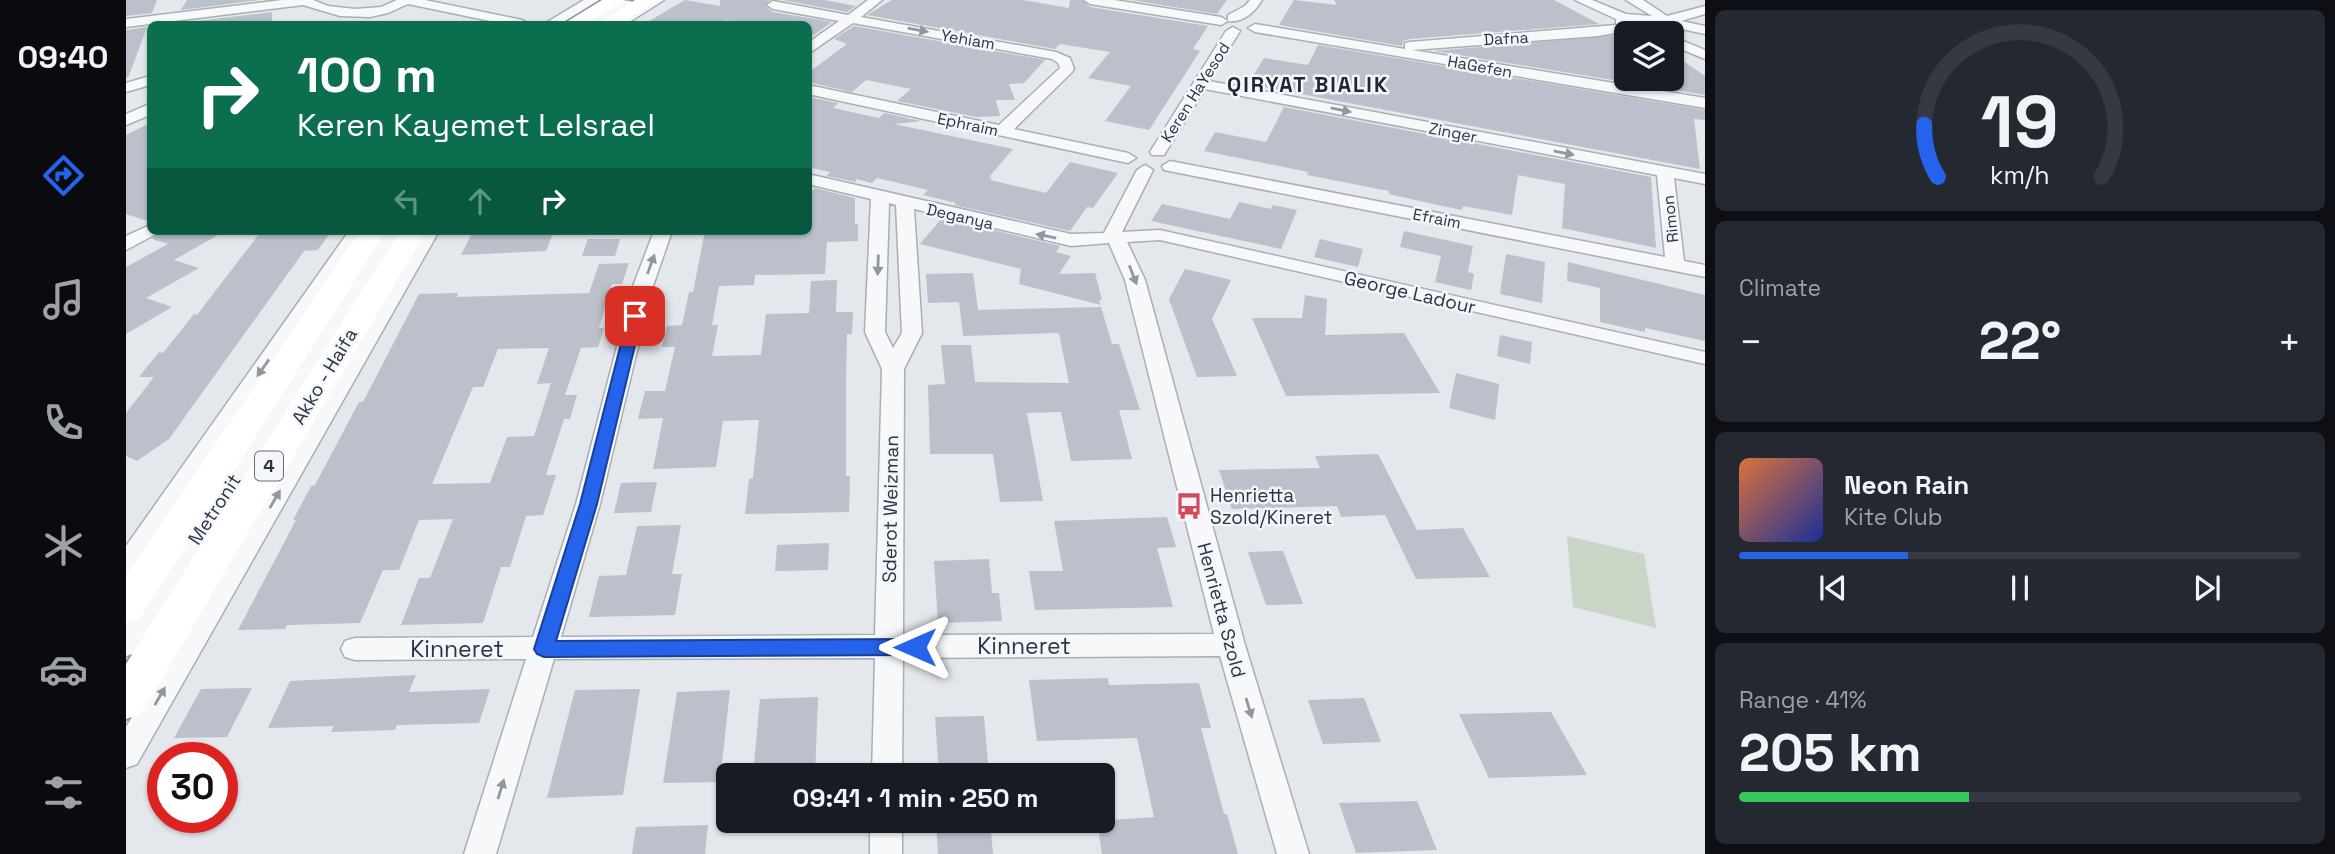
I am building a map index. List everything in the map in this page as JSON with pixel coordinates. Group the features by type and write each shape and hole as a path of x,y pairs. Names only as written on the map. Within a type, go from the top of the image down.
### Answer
{"highway":[{"path":"578,21 616,0"},
{"path":"612,21 648,0"},
{"name":"Akko - Haifa","path":"126,607 370,235"},
{"name":"Akko - Haifa","path":"126,701 411,235"}],"street":[{"path":"126,16 168,6 266,0"},
{"path":"126,23 304,1 338,11 367,13 388,10 406,0 508,21"},
{"path":"556,21 593,0"},
{"path":"597,21 632,0"},
{"path":"622,21 658,0"},
{"path":"812,47 876,0"},
{"path":"1094,0 1229,24"},
{"path":"1581,0 1623,21"},
{"path":"1632,0 1647,6 1655,21"},
{"name":"Yehiam","path":"773,5 1056,55 1065,61 1067,69 1002,131"},
{"path":"388,10 414,16"},
{"path":"1675,21 1705,10"},
{"path":"347,21 367,13"},
{"name":"HaGefen","path":"1229,24 1244,32 1253,15 1385,49 1705,103"},
{"name":"Keren HaYesod","path":"1150,161 1202,84 1229,24 1253,15"},
{"name":"Dafna","path":"1385,49 1598,32 1614,26"},
{"path":"1684,29 1705,30"},
{"path":"1684,46 1705,55"},
{"path":"126,88 147,81"},
{"name":"Zinger","path":"1202,84 1705,179"},
{"name":"Ephraim","path":"812,90 1150,161"},
{"path":"126,98 147,111"},
{"path":"126,120 147,111"},
{"path":"1114,238 1116,224 1150,161"},
{"name":"Efraim","path":"1150,161 1705,271"},
{"name":"Rimon","path":"1665,172 1675,265"},
{"name":"Deganya","path":"812,180 1071,240 1114,238"},
{"name":"Sderot Weizman","path":"880,197 875,332 893,369"},
{"name":"Sderot Weizman","path":"887,763 893,369 912,332 905,203"},
{"path":"126,244 147,232"},
{"name":"George Ladour","path":"1114,238 1148,234 1172,237 1705,358"},
{"path":"126,566 355,235"},
{"name":"Metronit","path":"126,645 389,235"},
{"path":"126,755 428,235"},
{"path":"480,854 588,504 642,289 662,235"},
{"name":"Henrietta Szold","path":"1114,238 1135,280 1231,645 1293,854"},
{"path":"183,607 225,584"},
{"name":"Kinneret","path":"355,649 1231,645"},
{"path":"886,833 886,854"}],"green space":[{"path":"1567,536 1644,554 1656,628 1573,607"}],"building":[{"path":"126,0 157,0 152,13 126,16"},
{"path":"187,0 260,0 181,10"},
{"path":"685,0 720,6 720,0 770,0 765,6 773,12 832,22 814,35 812,21 649,21"},
{"path":"782,0 824,0 856,6 847,12"},
{"path":"892,0 1023,0 1069,8 1070,0 1082,0 1090,7 1208,26 1193,49 1200,51 1149,130 1105,121 1131,86 1088,78 1110,52 1060,44 1055,49 867,15"},
{"path":"1131,0 1227,0 1217,14"},
{"path":"1294,0 1337,5 1334,0 1554,0 1599,24 1410,39 1403,41 1402,46 1279,25"},
{"path":"272,12 272,21 197,21"},
{"path":"854,26 1045,60 1024,83 1009,84 1015,100 996,100 1000,116 976,117 897,101 911,89 866,80 852,92 812,83 812,70 847,44 834,39"},
{"path":"147,27 128,78 126,30"},
{"path":"1614,35 1614,80 1434,51"},
{"path":"1318,45 1705,110 1705,120 1694,119 1700,169 1248,84 1264,58 1308,65"},
{"path":"1684,62 1705,76 1705,95 1680,91 1684,91"},
{"path":"812,98 838,103 833,108 879,118 884,113 921,121 894,124 1013,149 989,177 992,178 990,180 1046,193 1070,162 1118,173 1093,208 1087,207 1070,231 954,205 956,203 923,195 928,190 877,178 872,183 856,179 856,182 827,176 830,172 812,168"},
{"path":"1284,107 1651,177 1656,248 1562,228 1565,184 1518,175 1512,215 1463,206 1462,210 1433,204 1389,194 1389,191 1307,175 1308,172 1204,151 1215,132 1266,142"},
{"path":"147,124 147,221 126,214 126,135"},
{"path":"815,188 855,198 858,241 827,242 825,274 755,275 754,285 719,286 712,325 718,325 712,356 761,355 766,314 809,313 811,281 837,280 836,312 853,312 852,334 847,334 846,380 846,476 850,476 849,512 745,514 749,479 753,478 759,420 723,421 716,467 653,469 663,418 638,419 645,391 665,391 675,347 662,347 667,326 682,325 689,292 693,292 704,235 812,235 812,191"},
{"path":"1239,202 1271,209 1273,205 1297,210 1281,249 1151,221 1162,204 1230,219"},
{"path":"942,218 1060,246 1056,252 1071,256 1059,274 1095,273 1101,305 1019,284 1021,269 920,244"},
{"path":"1404,231 1473,246 1468,272 1474,274 1471,290 1435,282 1441,256 1400,247"},
{"path":"156,235 218,235 174,260 199,268 146,298 172,307 126,334 126,267 168,244 152,239"},
{"path":"258,235 329,235 318,250 304,251 169,439 137,461 126,456 126,413 154,377 139,377 159,352 163,353 194,314 197,315"},
{"path":"471,235 552,235 546,251 461,255"},
{"path":"588,239 620,239 615,256 582,256"},
{"path":"1320,239 1363,249 1358,267 1314,257"},
{"path":"1506,254 1545,262 1542,303 1500,294"},
{"path":"1568,262 1705,295 1705,341 1645,328 1645,332 1600,322 1600,288 1567,281"},
{"path":"629,263 622,284 612,284 599,328 604,328 598,347 581,348 565,395 577,395 570,419 564,419 546,475 556,475 543,515 526,516 510,567 501,567 483,623 401,625 419,578 430,578 453,519 419,520 399,570 383,570 360,623 287,625 285,629 238,630 311,486 315,485 359,402 363,402 419,294 458,293 457,297 589,293 599,264","holes":["549,348 537,384 551,383 534,436 507,437 490,483 432,484 473,387 483,387 498,349"]},
{"path":"1185,269 1231,280 1212,319 1237,376 1197,377 1169,299"},
{"path":"973,273 978,310 1101,307 1112,344 1119,344 1140,410 1119,410 1132,459 1071,461 1061,412 1027,413 1043,501 1000,502 993,454 930,454 928,385 945,384 941,345 971,345 975,382 1069,383 1059,333 963,336 959,302 928,303 926,274"},
{"path":"1305,295 1327,299 1325,335 1404,333 1440,393 1286,396 1252,318 1302,318"},
{"path":"1500,335 1532,342 1530,364 1497,356"},
{"path":"1456,373 1499,384 1495,420 1449,408"},
{"path":"1378,454 1417,530 1463,528 1490,577 1416,579 1385,515 1341,517 1337,506 1232,509 1219,470 1320,468 1315,456"},
{"path":"657,482 651,512 614,513 621,483"},
{"path":"1167,517 1176,547 1157,548 1173,607 1035,610 1029,571 1063,571 1054,521"},
{"path":"681,525 672,574 682,574 675,615 589,617 599,576 626,575 637,526"},
{"path":"829,543 828,570 775,571 777,545"},
{"path":"1283,551 1303,604 1266,605 1248,552"},
{"path":"989,559 992,593 999,593 1002,621 938,623 934,561"},
{"path":"416,675 409,692 490,689 479,723 397,725 395,730 331,732 334,726 268,728 290,681"},
{"path":"1108,678 1109,685 1199,683 1211,728 1201,728 1224,814 1227,814 1238,854 1102,854 1099,833 1115,833 1115,820 1154,817 1137,738 1037,741 1029,680"},
{"path":"252,688 227,737 174,738 201,689"},
{"path":"640,689 623,795 547,798 575,690"},
{"path":"730,690 722,763 716,763 716,782 663,783 677,692"},
{"path":"818,697 815,763 754,763 760,699"},
{"path":"1364,698 1381,742 1323,744 1308,700"},
{"path":"1551,712 1587,775 1489,778 1459,714"},
{"path":"984,716 988,763 938,763 935,717"},
{"path":"1417,801 1437,850 1356,853 1339,803"},
{"path":"708,825 705,854 632,854 636,827"},
{"path":"937,833 991,833 993,854 938,854"}],"place":[{"name":"Henrietta Szold/Kineret","path":"1189,506"}],"district":[{"name":"QIRYAT BIALIK","path":"1308,85"}],"route":[{"path":"635,316 588,504 544,649 915,647"}]}
